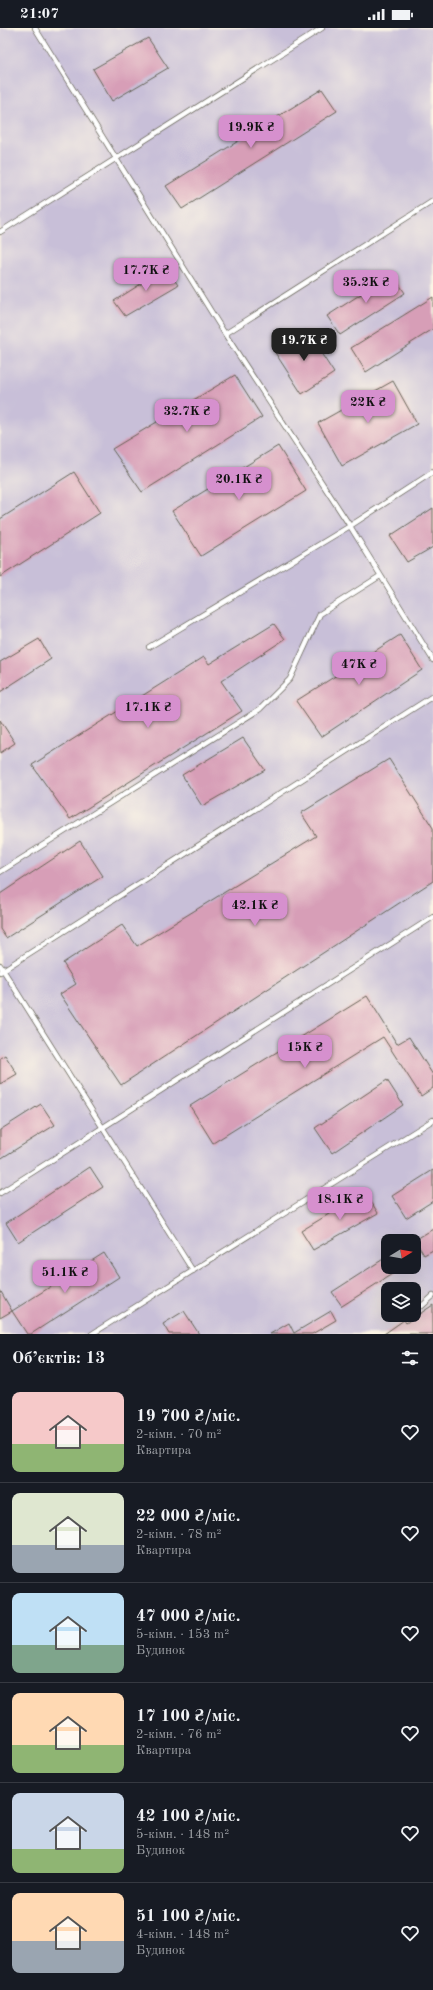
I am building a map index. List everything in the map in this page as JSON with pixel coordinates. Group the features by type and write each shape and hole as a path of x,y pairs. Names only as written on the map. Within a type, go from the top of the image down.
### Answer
{"lane":[{"path":"35,28 224,334 350,526 433,660"},
{"path":"0,232 322,28"},
{"path":"224,334 433,201"},
{"path":"150,647 350,526 433,472"},
{"path":"0,872 260,709 290,679 320,614 380,576"},
{"path":"2,971 433,696"},
{"path":"0,1193 433,917"},
{"path":"0,965 2,971 193,1270"},
{"path":"92,1334 433,1120"},
{"path":"422,1306 433,1296"}],"shaded area":[{"path":"0,28 433,28 433,1334 0,1334"}],"building":[{"path":"148,38 168,68 112,101 93,69"},
{"path":"322,89 337,111 182,209 166,186"},
{"path":"166,268 178,285 125,316 114,301"},
{"path":"392,274 405,293 340,335 327,316"},
{"path":"433,297 433,329 366,372 351,348"},
{"path":"306,330 334,373 302,394 274,351"},
{"path":"235,375 262,417 142,492 112,449"},
{"path":"393,381 417,424 342,466 318,423"},
{"path":"278,446 306,491 201,556 172,511"},
{"path":"74,472 100,513 0,577 0,519"},
{"path":"433,508 433,547 407,562 390,536"},
{"path":"274,624 285,639 221,681 242,711 70,819 32,765 204,657 209,664"},
{"path":"400,635 422,670 321,737 296,701"},
{"path":"39,639 51,659 0,692 0,662"},
{"path":"0,720 15,743 0,753"},
{"path":"243,738 265,770 202,806 182,775"},
{"path":"389,759 433,828 433,881 121,1085 60,994 76,984 63,963 122,925 137,946 316,836 301,813"},
{"path":"80,841 103,876 6,938 0,929 0,894"},
{"path":"367,996 397,1044 409,1037 433,1075 433,1088 421,1096 383,1037 213,1143 190,1106"},
{"path":"5,1055 17,1074 0,1084 0,1058"},
{"path":"387,1080 403,1105 332,1153 315,1128"},
{"path":"41,1104 55,1125 0,1159 0,1130"},
{"path":"90,1167 103,1187 18,1242 6,1223"},
{"path":"433,1170 433,1201 406,1218 392,1196"},
{"path":"365,1192 378,1213 313,1250 301,1231"},
{"path":"433,1229 433,1250 424,1255 421,1250 421,1236"},
{"path":"104,1253 119,1277 31,1334 27,1334 12,1311"},
{"path":"381,1260 381,1274 392,1274 342,1306 332,1292"},
{"path":"0,1290 12,1311 0,1318"},
{"path":"433,1305 433,1334 384,1334 401,1322 421,1322 421,1313"},
{"path":"184,1311 199,1334 169,1334 163,1324"},
{"path":"331,1311 336,1320 312,1334 270,1334 289,1323 294,1333"}]}
